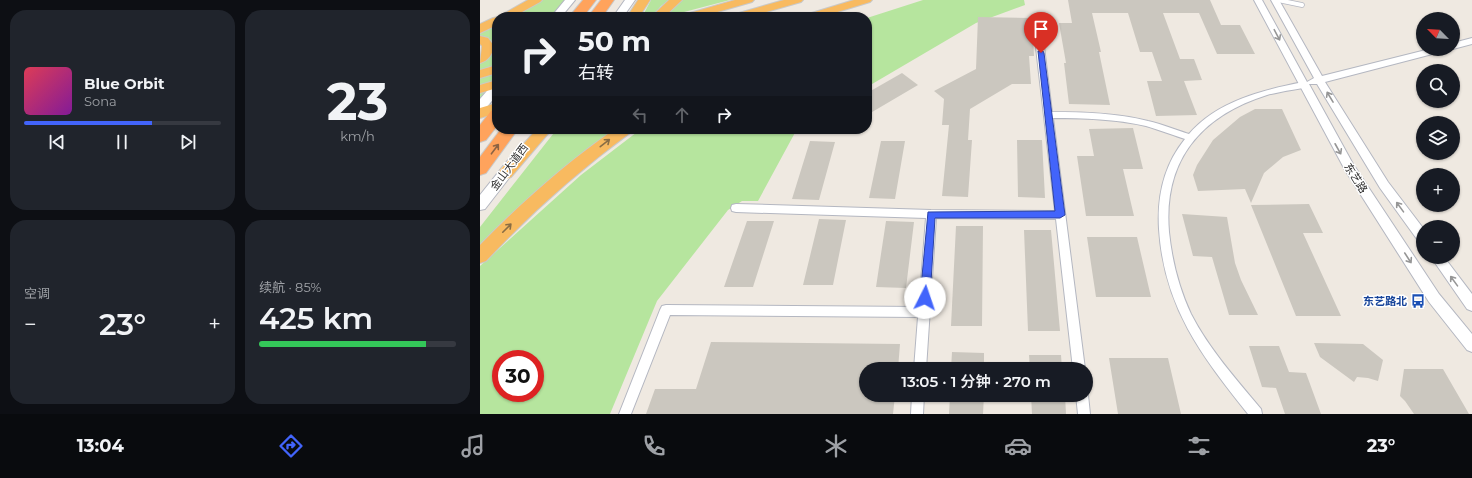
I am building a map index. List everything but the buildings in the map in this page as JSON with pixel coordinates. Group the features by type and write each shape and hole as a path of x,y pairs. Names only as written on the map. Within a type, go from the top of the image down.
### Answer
{"highway":[{"path":"513,12 536,0"},
{"path":"580,12 590,0"},
{"path":"599,12 608,0"},
{"path":"637,12 644,0"},
{"path":"662,12 676,0"},
{"path":"718,8 739,0"},
{"path":"704,12 748,0"},
{"path":"754,12 796,0"},
{"path":"826,12 866,0"},
{"path":"849,12 879,0"},
{"path":"480,29 492,23"},
{"path":"480,40 484,41 488,46 486,52 480,59"},
{"path":"480,74 492,70"},
{"path":"480,89 492,86"},
{"path":"480,113 492,109"},
{"path":"480,136 492,121"},
{"path":"480,169 506,134"},
{"path":"506,173 541,134"},
{"path":"480,256 523,212 580,163 618,134"}],"main road":[{"path":"560,12 570,0"},
{"path":"622,12 630,0"},
{"path":"480,107 492,91"},
{"name":"金山大道西","path":"480,205 506,173 533,134"}],"street":[{"name":"东艺路","path":"1258,0 1349,167 1434,298 1472,345"},
{"name":"东艺路","path":"1275,0 1320,80 1384,185 1416,228"},
{"path":"1037,22 1078,362"},
{"path":"1460,44 1472,41"},
{"path":"1256,414 1199,337 1180,304 1171,276 1162,221 1163,200 1167,180 1174,162 1190,137 1214,116 1259,94 1303,85 1416,55"},
{"path":"1048,115 1088,115 1127,120 1148,124 1190,137"},
{"path":"736,208 931,214 1060,215"},
{"path":"920,362 931,214"},
{"path":"1442,264 1472,305"},
{"path":"625,414 666,310 924,312"},
{"path":"917,414 918,402"},
{"path":"1083,402 1084,414"}],"lane":[{"path":"1278,0 1302,5"}],"green space":[{"path":"542,0 565,0 554,12 521,12"},
{"path":"651,0 669,0 656,12 645,12"},
{"path":"680,0 730,0 684,12 667,12"},
{"path":"923,0 1024,0 1025,5 976,23 872,84 872,16"},
{"path":"492,27 492,41 480,36 480,33"},
{"path":"492,50 492,84 480,98 480,64"},
{"path":"553,134 613,134 480,251 480,227"},
{"path":"634,134 794,134 758,201 742,201 728,210 657,301 610,414 480,414 480,266 581,175"}],"place":[{"name":"东艺路北","path":"1418,301"}],"route":[{"path":"925,298 931,214 1060,215 1041,53"}]}
